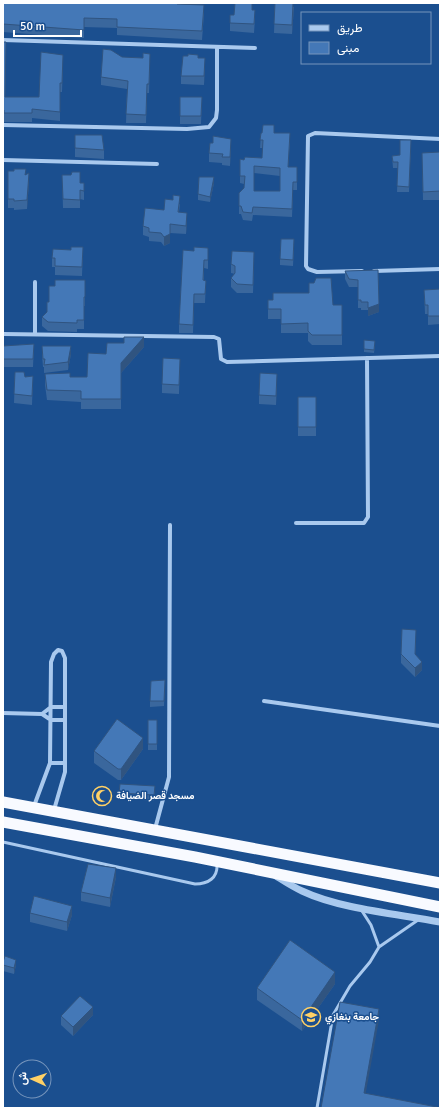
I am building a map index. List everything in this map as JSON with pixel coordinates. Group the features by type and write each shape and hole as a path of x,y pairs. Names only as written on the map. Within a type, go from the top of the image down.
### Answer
{"highway":[{"path":"3,802 440,883"},
{"path":"3,822 217,862 440,907"}],"street":[{"path":"3,40 255,48"},
{"path":"3,125 187,129 209,127 216,118 217,110 217,47"},
{"path":"440,139 309,134 307,140 306,266 308,269 317,272 440,269"},
{"path":"3,160 157,164"},
{"path":"35,282 35,334"},
{"path":"3,334 214,337 219,339 221,359 227,362 440,356"},
{"path":"296,523 364,523 368,517 367,358"},
{"path":"154,831 169,777 170,525"},
{"path":"33,808 50,763 51,662 54,654 58,650 62,651 65,658 66,763 54,812"},
{"path":"264,701 440,726"},
{"path":"42,714 51,707 65,707"},
{"path":"3,713 42,714 51,720 65,720"},
{"path":"50,763 66,763"},
{"path":"268,872 302,891 358,907 440,922"}],"lane":[{"path":"3,842 195,884 208,882 214,877 217,870 217,862"},
{"path":"358,907 372,925 379,947"},
{"path":"317,1108 333,1015 350,986 370,962 379,947 421,918"}],"building":[{"path":"3,3 177,3 204,5 202,31 117,27 117,19 84,18 84,30 3,24"},
{"path":"235,3 252,3 252,10 255,10 254,24 230,23 230,15 234,15"},
{"path":"275,3 293,3 292,25 274,24"},
{"path":"3,42 6,42 5,97 39,97 41,52 63,55 62,83 60,83 60,112 32,109 32,113 4,113"},
{"path":"103,49 111,50 122,57 143,58 143,53 150,54 146,115 126,114 128,81 101,77"},
{"path":"188,54 198,55 198,58 205,58 204,76 181,76 183,56 188,56"},
{"path":"180,97 202,97 201,116 180,116"},
{"path":"263,125 274,125 274,133 290,133 288,167 297,167 297,182 293,182 292,209 253,207 252,213 243,212 241,206 239,206 239,193 244,188 245,176 240,176 240,159 244,160 245,157 262,158 263,140 260,140","holes":["254,166 280,168 280,191 254,191"]},
{"path":"75,135 102,135 104,150 75,148"},
{"path":"213,136 231,139 230,157 222,157 223,154 209,153 210,143 213,143"},
{"path":"400,140 411,140 409,187 397,186 398,162 393,162 392,156 400,155"},
{"path":"440,152 440,191 423,192 422,153"},
{"path":"14,169 26,169 25,175 29,173 27,200 14,201 14,199 8,199 8,171 14,171"},
{"path":"72,172 80,172 80,183 84,183 84,191 80,190 80,200 63,199 62,175 71,175"},
{"path":"199,177 214,177 210,197 198,194"},
{"path":"173,195 180,196 178,212 187,213 186,226 170,224 170,234 164,237 161,233 149,232 149,228 143,226 145,208 164,210 165,199 173,200"},
{"path":"281,239 294,239 293,260 280,259"},
{"path":"71,247 83,247 82,267 55,266 55,258 52,258 53,249 71,250"},
{"path":"194,247 208,248 208,260 204,260 203,280 206,281 205,294 194,294 193,325 179,324 183,250 194,251"},
{"path":"232,251 254,252 253,285 237,284 231,278 235,273 235,266 231,264"},
{"path":"378,270 379,304 368,308 368,302 361,302 361,300 358,300 358,280 349,279 345,271"},
{"path":"316,278 331,278 333,305 342,305 342,335 312,335 308,331 308,323 281,324 281,309 268,309 268,300 273,300 273,293 309,293 309,283 314,283"},
{"path":"55,280 85,280 84,320 77,320 77,323 48,322 42,317 47,312 47,302 49,302 49,286 55,286"},
{"path":"440,289 440,316 428,316 428,305 425,305 424,290"},
{"path":"124,337 144,337 121,363 121,399 81,399 81,391 47,390 45,374 70,373 70,377 87,377 88,353 106,354 107,343 124,343"},
{"path":"364,340 375,341 374,350 364,349"},
{"path":"34,344 33,359 3,359 3,346"},
{"path":"42,346 71,346 68,362 44,365 45,359 43,359"},
{"path":"163,358 180,359 179,385 162,384"},
{"path":"15,372 24,372 25,377 33,376 32,396 14,394"},
{"path":"260,373 277,374 276,396 259,395"},
{"path":"298,397 316,397 316,427 298,427"},
{"path":"402,629 416,630 415,654 422,662 415,668 401,654"},
{"path":"165,680 164,701 150,701 151,681"},
{"path":"117,719 143,738 121,769 118,769 94,751"},
{"path":"148,720 157,720 157,744 148,744"},
{"path":"120,784 155,786 154,795 119,793"},
{"path":"88,864 116,868 110,898 81,892"},
{"path":"34,896 72,906 67,922 30,913"},
{"path":"290,940 335,972 302,1020 257,988"},
{"path":"5,956 16,960 14,968 3,965"},
{"path":"80,996 93,1007 73,1027 61,1016"},
{"path":"340,1002 379,1009 364,1093 437,1108 321,1108"}],"place":[{"name":"مسجد قصر الضيافة","path":"102,796"},
{"name":"جامعة بنغازي","path":"311,1017"}]}
